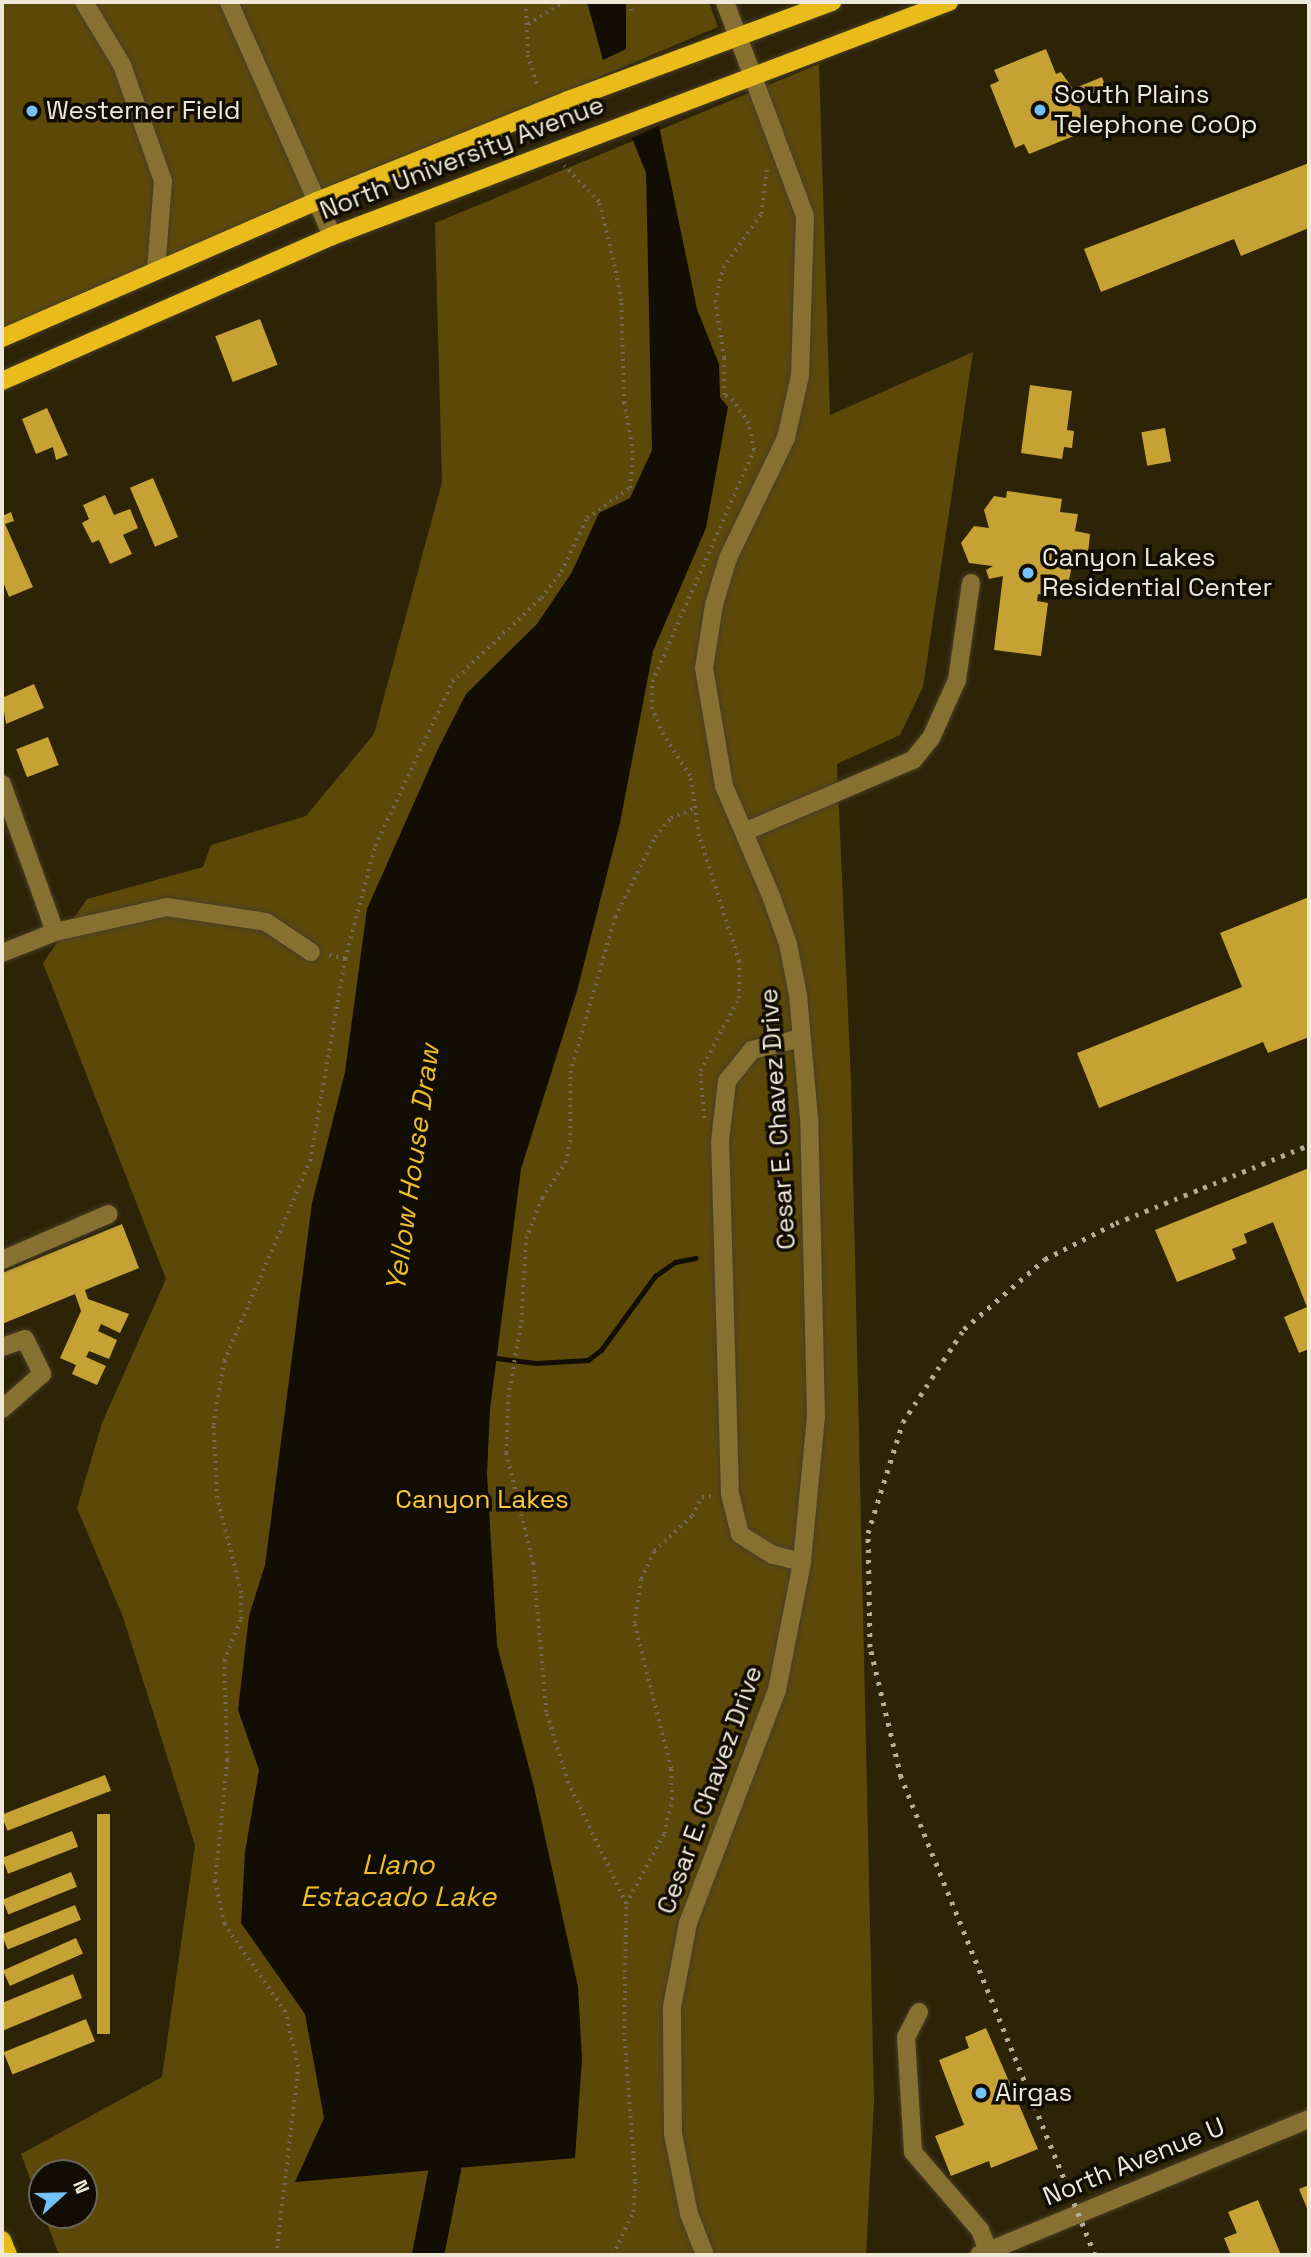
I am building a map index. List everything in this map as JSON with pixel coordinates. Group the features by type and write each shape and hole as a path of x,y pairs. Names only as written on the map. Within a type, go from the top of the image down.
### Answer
{"main road":[{"name":"North University Avenue","path":"2,338 317,201 832,2"},
{"name":"North University Avenue","path":"2,381 332,236 949,2"},
{"path":"2,2241 8,2255"}],"street":[{"path":"84,2 122,65 163,181 156,269"},
{"name":"Cesar E. Chavez Drive","path":"705,2255 689,2214 673,2134 672,2007 688,1923 778,1690 802,1562 816,1417 813,1222 802,1038 788,944 724,786 704,668 714,605 728,558 786,438 800,376 805,216 725,2"},
{"path":"233,4 332,236"},
{"path":"744,832 913,760 931,738 957,680 971,583"},
{"path":"2,784 55,932"},
{"path":"2,953 55,932 127,913 183,907 266,922 311,952"},
{"path":"802,1038 752,1050 727,1081 720,1140 730,1494 740,1534 773,1555 802,1562"},
{"path":"2,1260 109,1214"},
{"path":"2,1347 26,1339 43,1374 2,1409"},
{"path":"919,2012 906,2037 913,2152 980,2230 984,2253"},
{"name":"North Avenue U","path":"984,2253 1309,2119"}],"path":[{"path":"526,2 528,55 537,85"},
{"path":"528,24 564,2"},
{"path":"631,2 631,11"},
{"path":"276,2255 298,2067 285,2012 224,1924 215,1881 227,1760 224,1661 241,1619 241,1593 217,1498 213,1425 224,1361 310,1161 345,959 375,846 452,681 541,598 561,572 587,518 630,488 633,453 624,403 621,301 613,260 599,202 561,163"},
{"path":"613,2255 633,2212 635,2181 624,2035 626,1904 568,1783 546,1712 533,1564 508,1473 508,1397 522,1322 526,1239 538,1207 565,1163 570,1142 570,1073 615,918 654,837 671,818 697,807"},
{"path":"311,952 345,959"},
{"path":"626,1904 664,1834 673,1799 671,1769 634,1623 641,1579 654,1551 692,1516 702,1497 730,1494"}],"green space":[{"path":"2,2 709,2 718,27 2,329"},
{"name":"Canyon Lakes","path":"819,64 830,415 973,352 923,687 900,735 837,764 851,1081 874,2101 866,2255 59,2255 49,2229 98,2229 98,2159 28,2159 28,2173 21,2154 162,2077 195,1845 123,1617 77,1508 102,1423 166,1279 43,963 87,899 203,867 211,845 306,816 374,734 442,482 435,223"}],"water":[{"path":"587,2 626,2 626,49 603,60"},
{"name":"Llano Estacado Lake","path":"659,126 697,309 719,364 720,397 728,407 706,528 653,651 620,823 577,991 521,1169 490,1409 487,1474 497,1645 534,1787 578,1987 582,2059 575,2158 295,2182 324,2118 305,2014 241,1923 245,1852 259,1770 238,1710 249,1616 265,1565 312,1203 345,1072 367,909 437,751 466,694 537,624 572,572 599,513 630,498 652,450 646,173 632,138"}],"building":[{"name":"South Plains Telephone CoOp","path":"1046,49 1056,74 1061,72 1073,89 1102,77 1106,88 1077,100 1084,120 1075,123 1079,134 1029,154 1024,144 1015,148 990,85 999,81 994,70"},
{"path":"1309,163 1309,228 1241,256 1234,239 1101,292 1084,249"},
{"path":"260,319 278,365 233,382 215,336"},
{"path":"1030,385 1072,391 1067,430 1074,431 1072,448 1064,447 1062,459 1021,453"},
{"path":"47,408 68,455 56,460 53,447 36,454 22,419"},
{"path":"1165,428 1171,461 1147,466 1141,432"},
{"path":"153,478 178,537 155,547 130,488"},
{"name":"Canyon Lakes Residential Center","path":"1007,491 1062,499 1060,512 1078,514 1075,531 1090,534 1088,553 1075,551 1068,585 1050,583 1049,596 1038,594 1037,601 1048,603 1041,656 994,650 1003,576 989,579 986,570 993,566 969,563 961,543 974,526 989,528 984,510 994,496 1006,498"},
{"path":"105,495 114,515 130,509 138,528 123,535 132,554 110,564 99,540 92,543 82,523 89,519 83,505"},
{"path":"11,512 14,521 5,524 33,587 9,597 2,579 2,516"},
{"path":"34,684 44,708 6,724 2,698"},
{"path":"48,737 59,765 27,777 16,749"},
{"path":"1309,897 1309,1037 1268,1053 1263,1042 1099,1108 1077,1053 1242,987 1220,933"},
{"path":"1309,1168 1309,1349 1299,1353 1284,1317 1307,1307 1273,1222 1244,1234 1247,1243 1232,1249 1236,1259 1177,1282 1155,1230"},
{"path":"122,1224 139,1268 85,1290 88,1299 129,1314 120,1333 101,1324 98,1331 117,1340 109,1359 89,1351 86,1357 106,1366 97,1385 72,1374 76,1365 60,1358 81,1311 75,1294 2,1324 2,1273"},
{"path":"105,1775 111,1791 7,1831 2,1815"},
{"path":"97,1814 110,1814 110,2034 97,2034"},
{"path":"72,1831 78,1847 8,1874 2,1858"},
{"path":"71,1872 77,1887 8,1915 2,1900"},
{"path":"75,1905 81,1920 8,1949 2,1934"},
{"path":"76,1938 83,1954 10,1986 3,1971"},
{"path":"73,1974 82,1998 2,2031 2,2003"},
{"path":"86,2019 95,2041 12,2075 3,2052"},
{"name":"Airgas","path":"986,2028 1038,2149 991,2168 989,2161 951,2176 935,2136 964,2125 939,2060 969,2048 965,2037"},
{"path":"1309,2185 1309,2213 1299,2189"},
{"path":"1258,2200 1281,2255 1231,2255 1224,2238 1237,2233 1228,2212"}],"waterway":[{"path":"496,1358 536,1363 588,1360 601,1350 655,1276 675,1262 696,1258"},
{"name":"Yellow House Draw","path":"428,2255 445,2169 440,2127"}],"railway":[{"path":"1095,2255 901,1777 870,1647 868,1533 903,1422 964,1329 1045,1259 1116,1223 1309,1145"}],"place":[{"name":"South Plains Telephone CoOp","path":"1040,110"},
{"name":"Westerner Field","path":"32,111"},
{"name":"Canyon Lakes Residential Center","path":"1028,573"},
{"name":"Airgas","path":"981,2093"}]}
